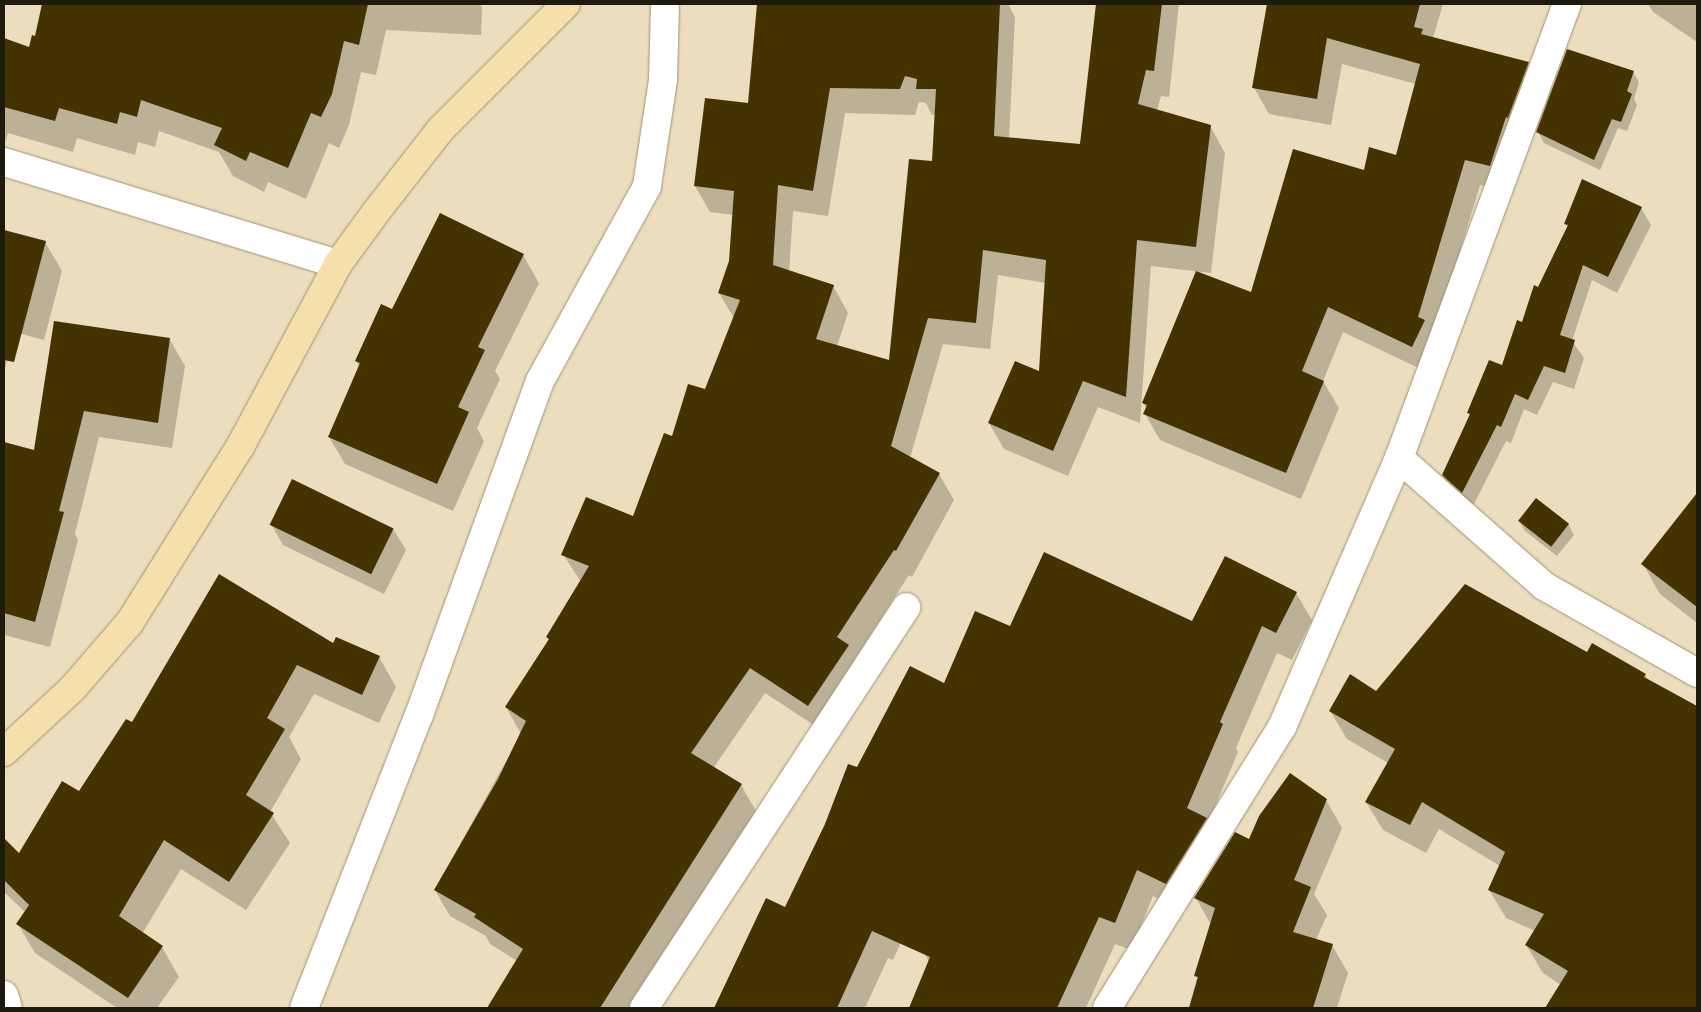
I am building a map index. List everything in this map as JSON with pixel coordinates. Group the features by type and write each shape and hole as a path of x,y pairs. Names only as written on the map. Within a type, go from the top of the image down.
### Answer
{"main road":[{"path":"4,752 72,689 130,622 241,445 338,264 440,130 566,4"}],"street":[{"path":"304,1008 419,715 540,381 647,186 663,80 665,4"},
{"path":"1107,1008 1282,727 1399,458 1567,4"},
{"path":"4,162 338,264"},
{"path":"1399,458 1544,586 1697,673"},
{"path":"644,1008 906,606"},
{"path":"4,995 8,1008"}],"building":[{"path":"42,4 368,4 359,45 344,41 332,94 321,117 311,113 288,168 250,152 246,161 214,145 222,128 141,100 137,117 120,112 117,124 59,108 55,121 4,107 4,38 29,47 32,35 35,36"},
{"path":"757,4 1000,4 994,136 1080,144 1096,4 1162,4 1154,71 1146,70 1138,104 1211,125 1196,247 1137,240 1126,397 1083,381 1053,451 988,423 1015,361 1039,371 1046,260 983,250 976,323 928,318 891,446 940,473 896,551 894,550 837,637 849,645 808,706 750,668 691,753 742,784 600,1008 487,1008 523,949 474,917 476,914 434,890 498,779 526,721 505,707 549,639 546,637 589,566 561,555 586,497 633,516 664,433 672,436 688,384 705,389 740,300 718,293 729,261 734,191 694,186 705,98 748,103","holes":["905,76 917,79 916,89 936,89 932,161 909,159 889,360 816,339 834,285 773,265 778,185 813,191 830,88 900,89"]},
{"path":"1267,4 1420,4 1414,27 1423,29 1421,34 1529,62 1508,118 1506,117 1490,166 1465,160 1418,317 1425,320 1412,347 1328,307 1302,371 1324,381 1286,473 1143,414 1147,405 1142,403 1196,271 1251,292 1293,149 1364,170 1369,147 1396,155 1420,64 1327,38 1317,99 1252,88"},
{"path":"1567,49 1634,71 1627,91 1632,94 1621,122 1612,119 1594,160 1536,132"},
{"path":"1582,179 1642,207 1608,277 1583,265 1560,335 1575,340 1565,373 1544,366 1528,400 1515,394 1501,427 1497,425 1462,493 1442,475 1470,414 1467,413 1489,360 1502,365 1517,320 1522,322 1534,285 1538,287 1568,225 1564,224"},
{"path":"440,213 524,254 478,347 485,350 458,407 469,412 437,484 328,437 360,363 355,361 381,304 392,309"},
{"path":"4,230 46,241 14,362 4,360"},
{"path":"54,321 170,338 158,423 84,411 59,511 64,512 35,622 4,613 4,442 34,450"},
{"path":"292,479 394,529 371,574 270,525"},
{"path":"1697,493 1697,607 1641,564"},
{"path":"1536,498 1569,524 1551,547 1518,521"},
{"path":"1044,552 1192,621 1225,556 1297,592 1276,633 1262,626 1220,722 1223,724 1187,808 1207,818 1166,884 1137,870 1115,923 1099,917 1057,1008 909,1008 930,957 872,931 837,1008 714,1008 766,898 785,907 825,824 848,764 857,767 910,666 944,683 975,611 1010,626"},
{"path":"219,574 333,643 336,637 380,656 362,695 297,665 267,718 285,729 246,795 274,813 229,882 164,840 119,916 163,946 128,998 16,924 29,905 4,880 4,838 19,853 62,781 79,791 126,719 132,722"},
{"path":"1465,584 1587,652 1592,643 1646,674 1644,677 1697,706 1697,1008 1545,1008 1568,971 1525,945 1544,914 1488,890 1505,852 1422,802 1410,825 1365,802 1395,749 1329,711 1350,674 1376,691"},
{"path":"1290,773 1327,799 1294,880 1311,887 1293,932 1333,944 1313,1008 1189,1008 1198,977 1194,976 1215,908 1194,898 1235,832 1249,839 1259,816"}]}
